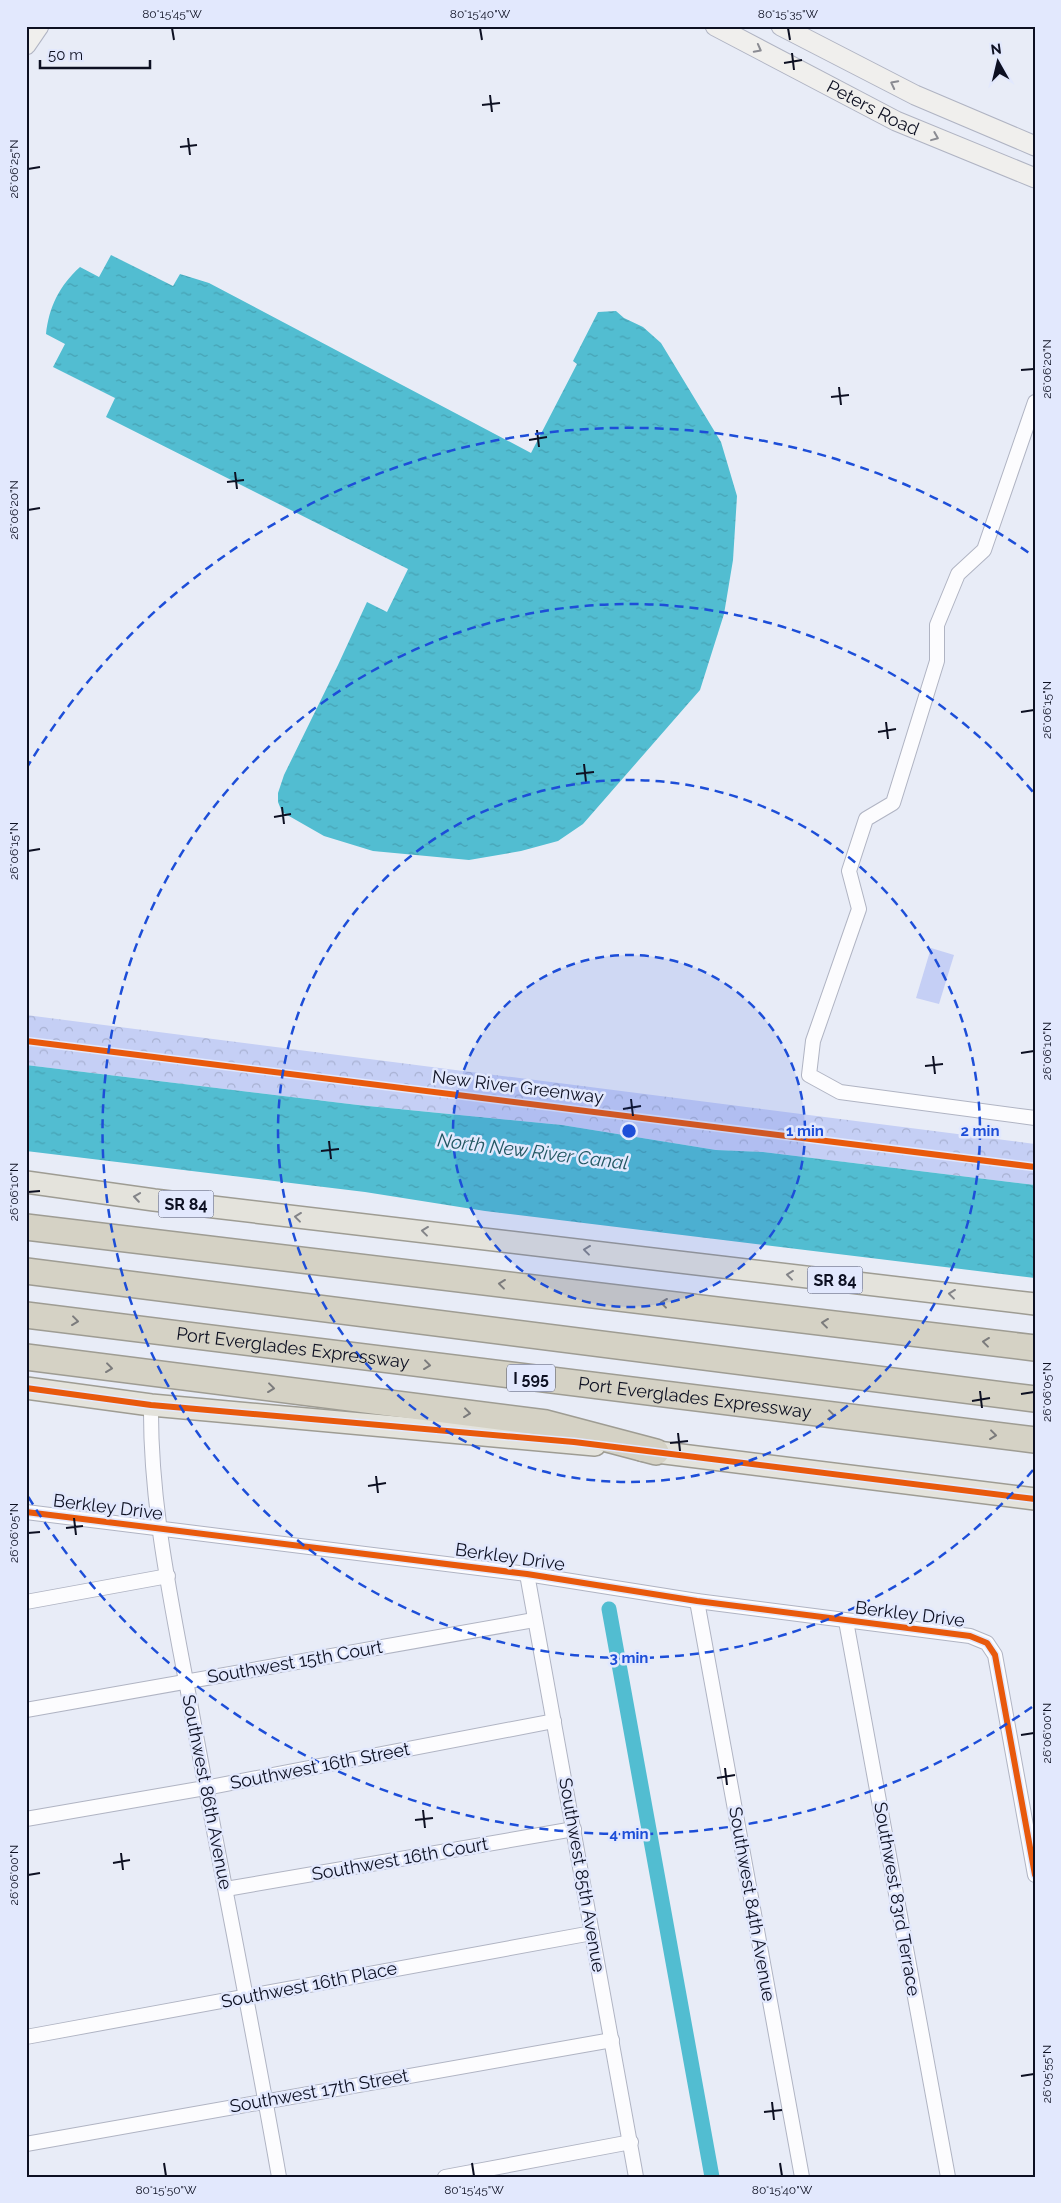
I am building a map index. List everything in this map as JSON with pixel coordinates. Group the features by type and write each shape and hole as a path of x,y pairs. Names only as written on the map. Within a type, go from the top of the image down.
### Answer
{"highway":[{"path":"26,1227 1035,1348"},
{"path":"26,1271 1035,1399"},
{"name":"Port Everglades Expressway","path":"26,1315 1035,1440"},
{"path":"26,1357 546,1423 656,1452"}],"main road":[{"path":"26,45 39,26"},
{"name":"Peters Road","path":"715,26 896,121 1035,178"},
{"name":"Peters Road","path":"781,26 915,95 1035,146"},
{"name":"SR 84","path":"26,1182 154,1200 1035,1304"},
{"path":"26,1388 152,1405 492,1434 656,1452 1035,1499"}],"street":[{"path":"1035,402 984,550 958,574 937,625 938,661 893,803 866,819 849,871 859,909 813,1041 809,1074 840,1092 1035,1118"},
{"name":"Southwest 86th Avenue","path":"152,1405 151,1443 160,1529 205,1788 226,1889 279,2177"},
{"name":"Berkley Drive","path":"26,1512 527,1574 697,1601 970,1636 987,1643 995,1655 1035,1875"},
{"name":"Southwest 85th Avenue","path":"527,1574 636,2177"},
{"path":"26,1602 168,1576"},
{"name":"Southwest 84th Avenue","path":"697,1601 802,2177"},
{"name":"Southwest 15th Court","path":"26,1710 534,1620"},
{"name":"Southwest 83rd Terrace","path":"846,1621 948,2177"},
{"name":"Southwest 16th Street","path":"26,1819 205,1788 554,1721"},
{"name":"Southwest 16th Court","path":"226,1889 574,1829"},
{"name":"Southwest 16th Place","path":"26,2037 592,1932"},
{"name":"Southwest 17th Street","path":"26,2144 612,2040"},
{"path":"445,2177 631,2142"}],"green space":[{"path":"931,948 954,955 939,1004 916,998"},
{"path":"26,1015 1035,1144 1035,1185 763,1152 716,1150 562,1125 358,1105 26,1065"}],"water":[{"path":"111,255 173,286 180,274 209,283 531,453 577,364 573,361 598,312 616,311 624,318 643,327 661,343 721,442 737,496 733,560 724,614 700,690 583,824 558,841 521,851 469,860 373,851 324,836 282,812 278,802 278,793 284,775 367,602 387,612 408,569 106,417 115,398 53,367 65,344 46,334 47,324 56,298 66,282 80,267 99,277"},
{"name":"North New River Canal","path":"26,1065 358,1105 562,1125 716,1150 763,1152 1035,1185 1035,1278 485,1211 365,1192 26,1151"}],"waterway":[{"path":"609,1609 712,2177"}],"cycle path":[{"name":"New River Greenway","path":"26,1041 1035,1167"},
{"path":"26,1388 151,1405 574,1442 1035,1499"},
{"path":"26,1512 527,1574 697,1601 970,1636 987,1643 995,1655 1035,1875"}]}
